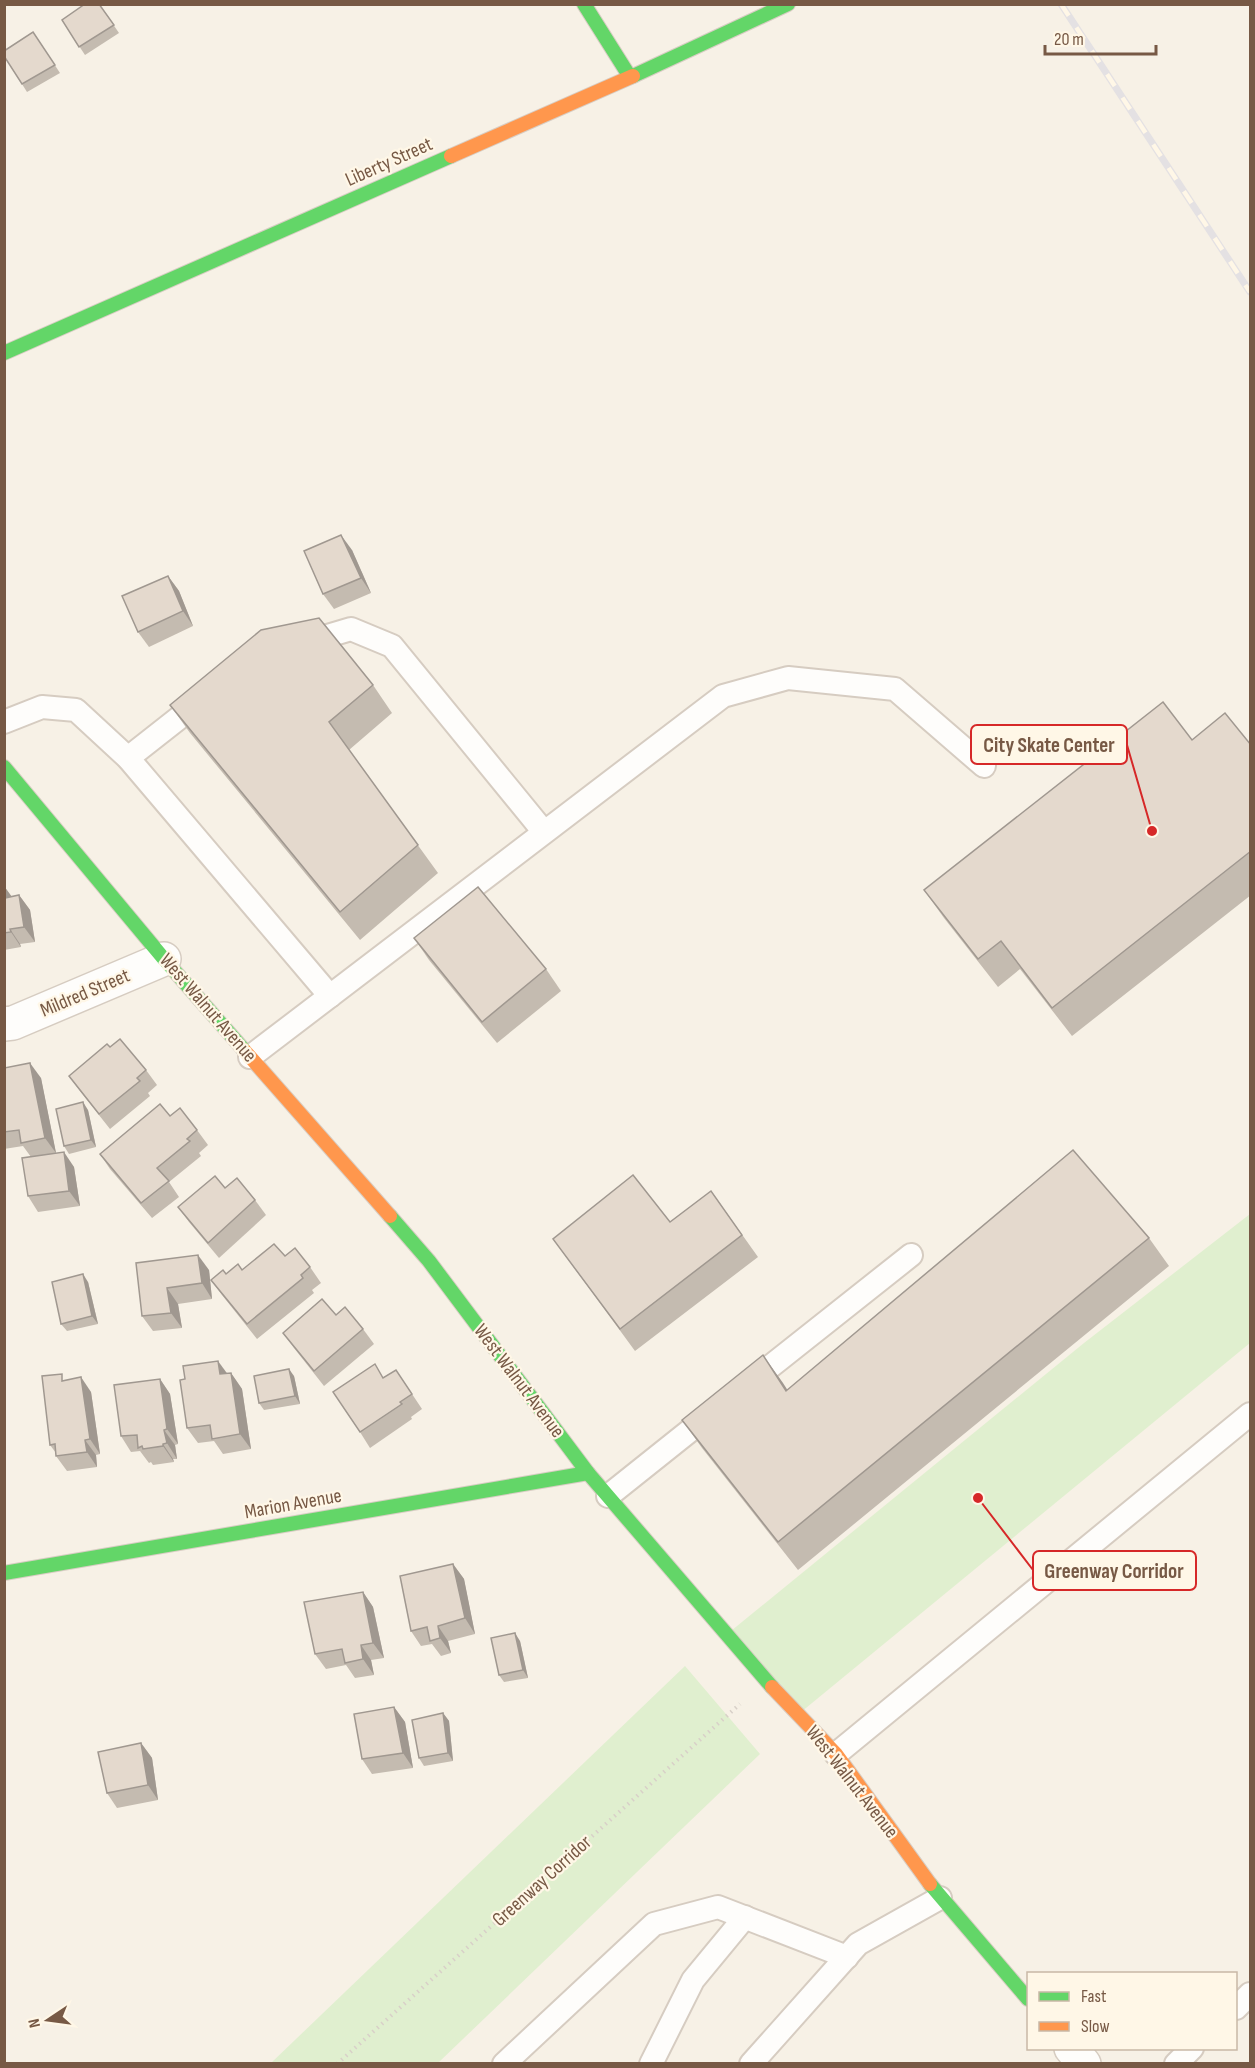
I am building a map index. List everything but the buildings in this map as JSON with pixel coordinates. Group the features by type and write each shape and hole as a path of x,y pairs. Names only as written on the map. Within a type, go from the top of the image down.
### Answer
{"street":[{"path":"584,4 630,77"},
{"name":"Liberty Street","path":"4,353 630,77 788,4"},
{"name":"West Walnut Avenue","path":"4,767 164,959 429,1261 588,1473 766,1681 836,1754 940,1898 1027,1998"},
{"name":"Mildred Street","path":"4,1024 13,1023 164,959"},
{"name":"Marion Avenue","path":"4,1573 588,1473"},
{"path":"1072,2050 1084,2064"}],"lane":[{"path":"279,650 351,629 392,646 544,832"},
{"path":"250,1057 723,696 788,678 895,689 984,766"},
{"path":"128,758 221,686"},
{"path":"4,722 42,707 76,710 128,758 330,996"},
{"path":"608,1496 911,1255"},
{"path":"836,1754 1251,1414"},
{"path":"752,2064 858,1944 940,1898"},
{"path":"504,2064 654,1924 718,1907 848,1957"},
{"path":"651,2064 693,1980 745,1917"},
{"path":"1237,2007 1251,1994"},
{"path":"1176,2064 1191,2050"}],"path":[{"name":"Greenway Corridor","path":"338,2064 746,1699"}],"green space":[{"path":"1250,1214 1250,1343 795,1717 726,1635 1084,1343"},
{"path":"685,1666 760,1754 438,2063 271,2063"}],"railway":[{"path":"1061,4 1250,292"}],"traffic: fast":[{"path":"584,4 630,77"},
{"path":"633,76 788,4"},
{"path":"4,353 451,156"},
{"path":"4,767 164,959 244,1050"},
{"path":"390,1216 429,1261 588,1473 772,1687"},
{"path":"4,1573 588,1473"},
{"path":"930,1884 1027,1998"}],"traffic: slow":[{"path":"451,156 633,76"},
{"path":"244,1050 390,1216"},
{"path":"772,1687 836,1754 930,1884"}],"place":[{"name":"City Skate Center","path":"1152,831"},
{"name":"Greenway Corridor","path":"978,1498"}]}
